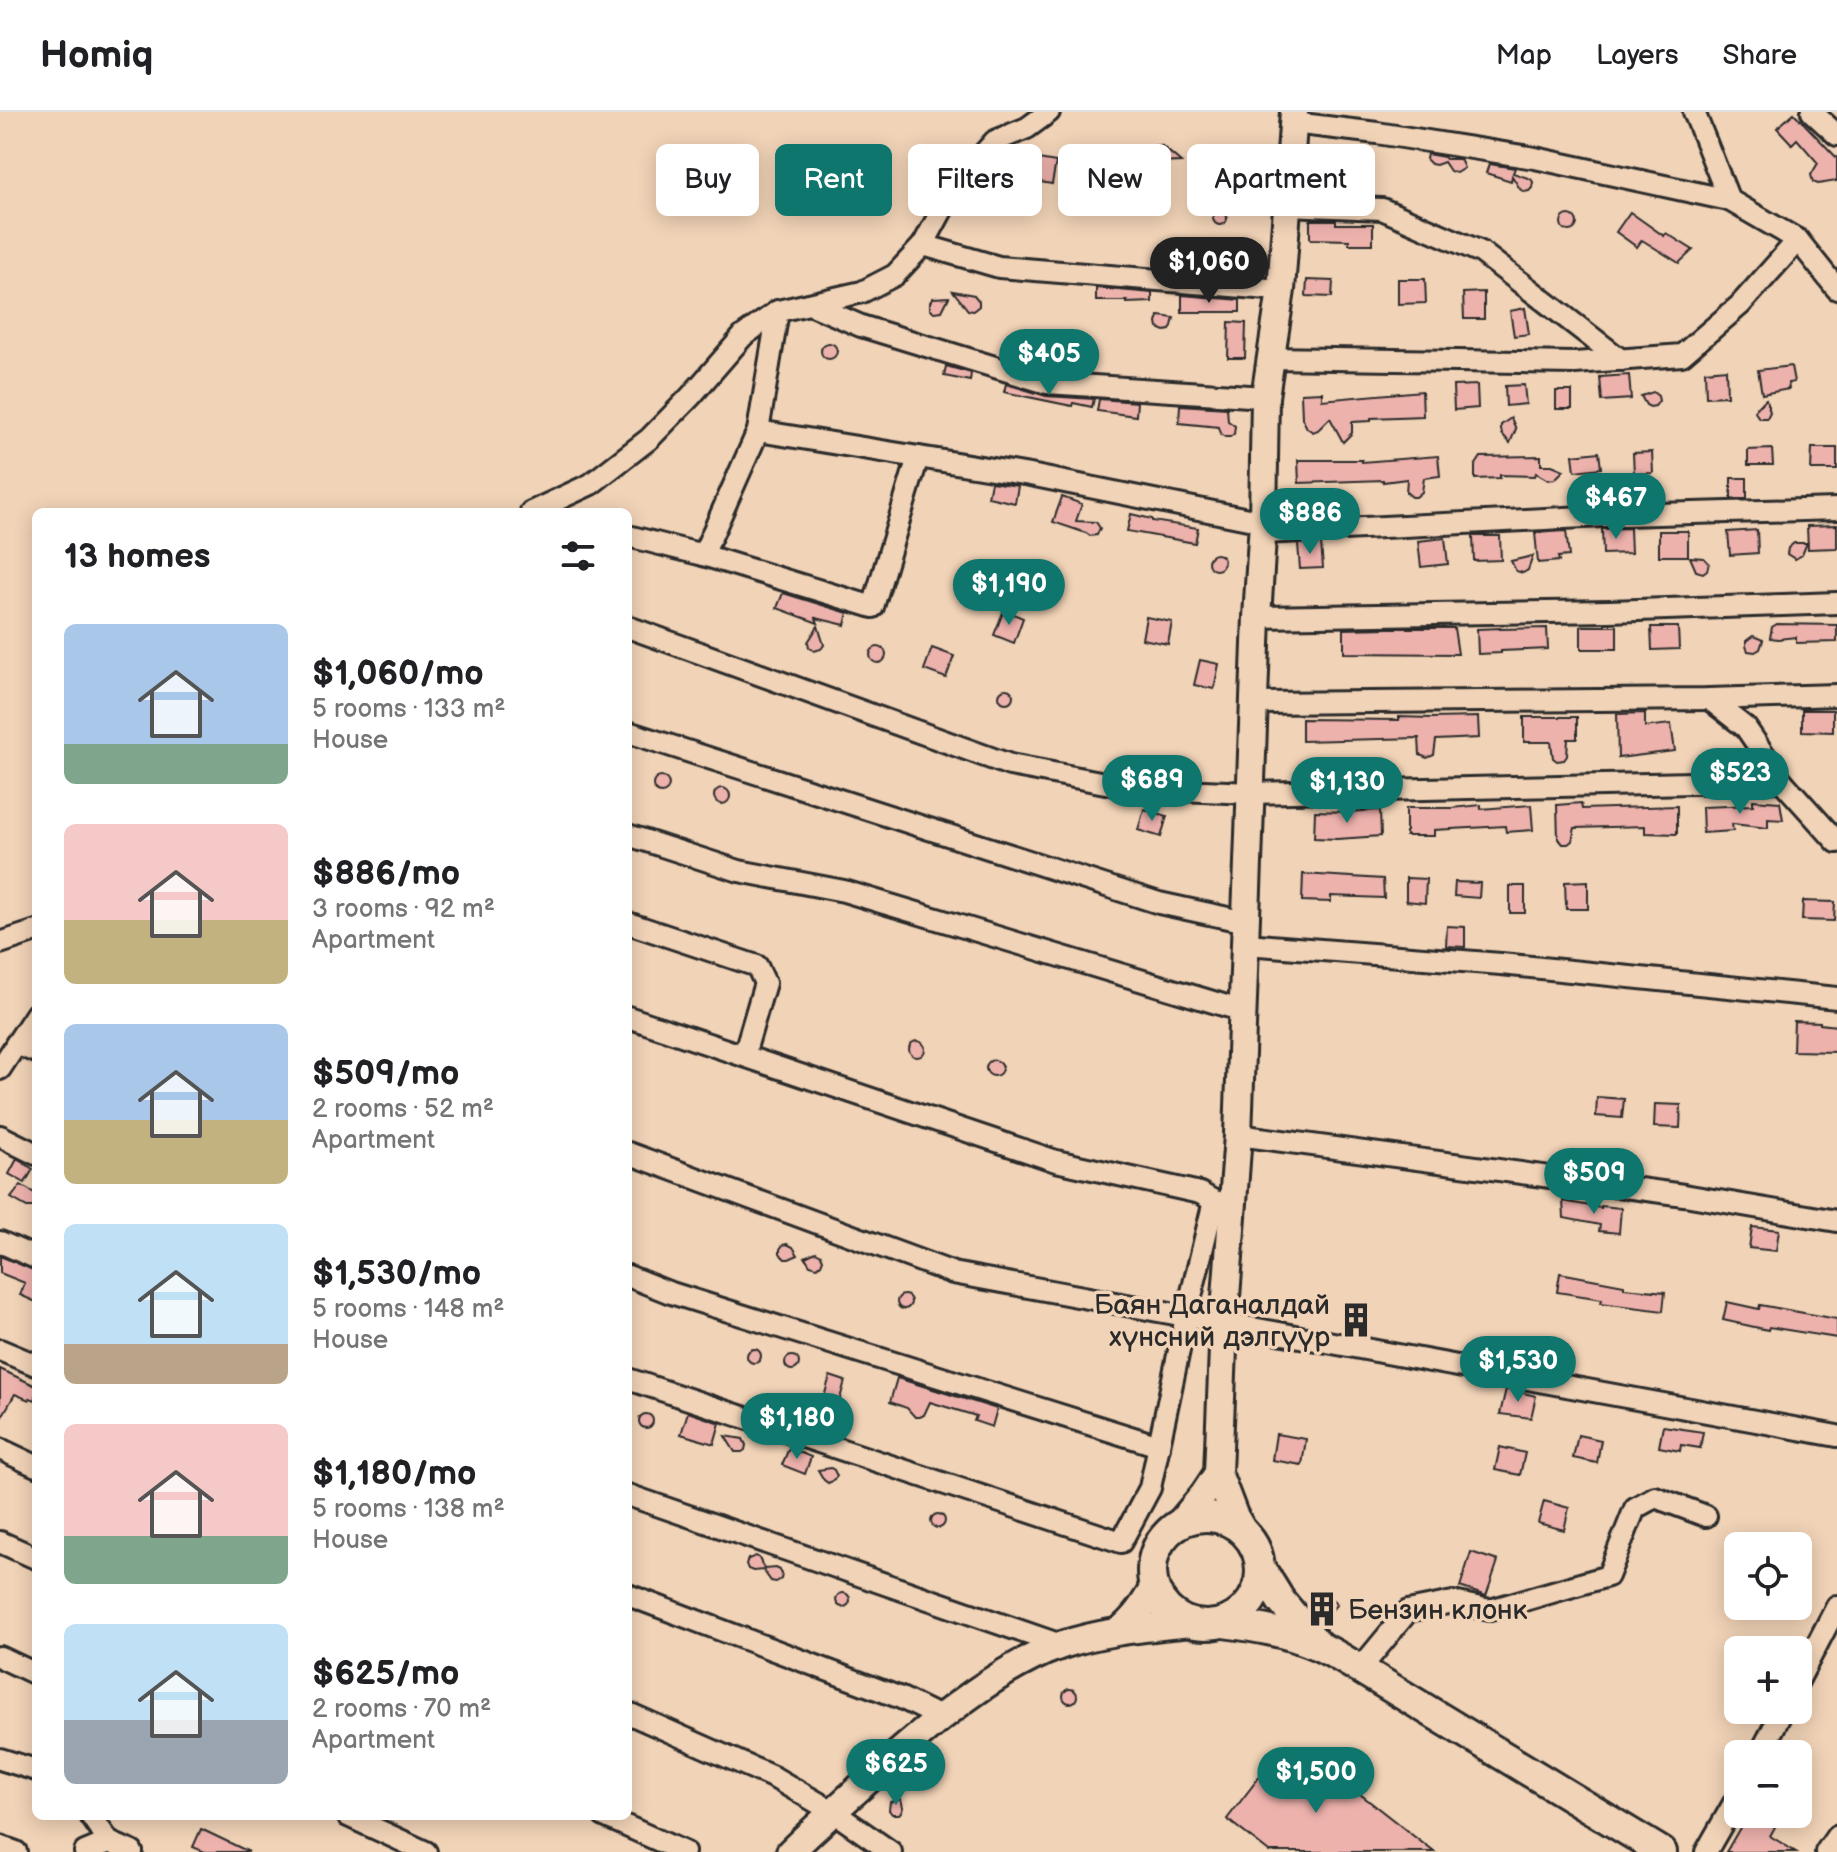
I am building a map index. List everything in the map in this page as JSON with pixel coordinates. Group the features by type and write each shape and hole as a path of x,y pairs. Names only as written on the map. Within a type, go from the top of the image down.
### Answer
{"main road":[{"path":"1260,1567 1258,1586 1250,1603 1238,1615 1223,1623 1206,1626 1189,1623 1174,1615 1162,1603 1154,1587 1152,1569 1155,1552 1164,1536 1178,1525 1195,1518 1213,1518 1230,1523 1245,1534 1255,1550 1260,1567 1281,1601 1318,1646"},
{"path":"1223,1623 1274,1631 1318,1646 1662,1852"}],"street":[{"path":"540,508 591,484 649,439 743,336 778,311 862,292 895,275 923,245 955,186 995,141 1027,128 1049,112"},
{"path":"1694,112 1729,200"},
{"path":"1812,112 1837,135"},
{"path":"1291,144 1293,118 1535,158 1729,200 1798,240 1837,289"},
{"path":"1375,209 1481,252 1621,360"},
{"path":"632,1380 1121,1542 1150,1488 1186,1317 1223,1203 1238,1135 1263,527 1265,397 1281,290 1286,216"},
{"path":"1270,358 1575,363 1682,355 1740,305 1798,240"},
{"path":"923,245 999,267 1281,290"},
{"path":"810,304 861,326 1047,383 1265,397"},
{"path":"703,555 758,431 778,311"},
{"path":"758,431 1030,475 1263,527 1837,509"},
{"path":"632,537 703,555 873,607 918,457"},
{"path":"1257,617 1609,611 1837,603"},
{"path":"632,628 1010,765 1132,788 1251,793 1782,781"},
{"path":"1255,703 1837,695"},
{"path":"1709,699 1746,728 1782,781 1837,842"},
{"path":"632,733 1246,933 1501,964 1837,998"},
{"path":"632,836 739,871 844,891 1243,1011"},
{"path":"632,924 757,966 765,983 744,1055"},
{"path":"0,943 32,932"},
{"path":"632,1018 1056,1161 1200,1193 1223,1203"},
{"path":"0,1069 32,1020"},
{"path":"16,1044 32,1050"},
{"path":"1238,1135 1684,1195 1837,1221"},
{"path":"0,1136 32,1152"},
{"path":"632,1154 953,1273 1837,1436"},
{"path":"1223,1203 1224,1324 1218,1473 1245,1534"},
{"path":"0,1242 32,1256"},
{"path":"632,1278 668,1292 1159,1446"},
{"path":"0,1350 32,1363"},
{"path":"0,1449 32,1464"},
{"path":"1178,1525 1218,1473"},
{"path":"632,1496 1061,1645"},
{"path":"1360,1669 1408,1611 1453,1602 1490,1610 1608,1576 1635,1508 1655,1497 1706,1516"},
{"path":"0,1542 32,1556"},
{"path":"1119,1631 1140,1611 1154,1587"},
{"path":"632,1597 901,1698 940,1717"},
{"path":"1812,1654 1837,1606"},
{"path":"790,1852 940,1717 995,1679 1061,1645 1119,1631 1189,1623"},
{"path":"0,1657 32,1672"},
{"path":"632,1715 775,1778 832,1811 891,1852"},
{"path":"0,1759 32,1769"},
{"path":"94,1820 109,1842 132,1852"},
{"path":"357,1820 426,1852"},
{"path":"613,1820 684,1852"},
{"path":"1706,1852 1724,1820"},
{"path":"1826,1852 1837,1836"},
{"path":"85,1852 109,1842"},
{"path":"0,1846 16,1852"}],"building":[{"path":"1794,113 1837,158 1837,181 1813,182 1811,175 1818,163 1797,139 1792,144 1777,128"},
{"path":"1171,154 1181,162 1171,162"},
{"path":"1427,154 1460,159 1464,168 1456,173 1450,171 1444,162 1431,164 1426,159"},
{"path":"1042,160 1056,162 1052,184 1042,182"},
{"path":"1489,164 1515,168 1513,173 1531,179 1532,188 1524,192 1512,176 1511,181 1486,173"},
{"path":"1630,212 1664,236 1666,233 1693,250 1679,263 1642,240 1637,247 1616,232"},
{"path":"1566,215 1572,215 1577,223 1575,229 1566,231 1561,226 1561,220"},
{"path":"1214,216 1226,216 1225,223 1220,225 1213,218"},
{"path":"1310,220 1373,224 1373,244 1310,239"},
{"path":"1398,279 1425,279 1426,303 1398,304"},
{"path":"1307,280 1333,281 1332,297 1306,296"},
{"path":"1096,288 1152,293 1152,302 1096,301"},
{"path":"953,291 974,295 979,306 973,311 968,310"},
{"path":"1484,292 1484,319 1464,319 1463,293"},
{"path":"1182,295 1240,300 1240,312 1182,312"},
{"path":"949,297 942,311 930,309 933,298"},
{"path":"1525,308 1529,334 1514,336 1510,311"},
{"path":"1159,316 1174,318 1170,330 1158,328"},
{"path":"1229,322 1246,323 1245,358 1228,358"},
{"path":"829,343 837,351 829,359 821,351"},
{"path":"946,366 971,373 970,381 944,376"},
{"path":"1791,366 1794,382 1788,383 1789,389 1762,394 1758,370"},
{"path":"1726,369 1727,396 1706,397 1705,371"},
{"path":"1629,375 1631,399 1602,401 1600,377"},
{"path":"1006,384 1046,396 1094,399 1092,407 1073,403 1072,406 1004,392"},
{"path":"1477,385 1478,408 1454,410 1453,386"},
{"path":"1524,385 1526,404 1506,406 1505,386"},
{"path":"1422,391 1423,416 1352,422 1352,433 1343,442 1330,418 1313,432 1302,418 1301,393 1322,392 1322,400"},
{"path":"1556,391 1572,391 1572,409 1556,409"},
{"path":"1653,392 1659,401 1650,407 1641,396"},
{"path":"1099,399 1137,402 1136,416 1097,411"},
{"path":"1766,399 1770,412 1767,418 1759,418 1756,408"},
{"path":"1180,405 1227,408 1228,421 1235,426 1234,434 1225,437 1219,427 1179,423"},
{"path":"1511,418 1516,429 1510,443 1502,434 1501,425"},
{"path":"1812,448 1837,448 1837,470 1811,470"},
{"path":"1772,449 1773,465 1748,465 1748,450"},
{"path":"1599,452 1601,468 1575,471 1573,455"},
{"path":"1652,452 1653,473 1634,474 1633,453"},
{"path":"1438,456 1440,476 1424,478 1422,492 1416,497 1406,492 1407,479 1299,483 1298,460 1362,462"},
{"path":"1541,456 1541,465 1564,470 1555,479 1548,480 1536,473 1535,476 1500,475 1500,478 1475,479 1475,466 1481,457"},
{"path":"1731,478 1747,478 1747,499 1731,499"},
{"path":"991,482 1018,486 1015,503 988,497"},
{"path":"1062,497 1082,504 1076,521 1096,522 1100,528 1097,535 1090,536 1053,522"},
{"path":"1131,514 1152,521 1198,528 1195,543 1127,531"},
{"path":"1837,525 1837,548 1808,549 1807,526"},
{"path":"1630,528 1631,553 1603,554 1602,529"},
{"path":"1757,530 1758,553 1730,555 1728,532"},
{"path":"1566,531 1569,556 1558,557 1559,561 1538,563 1535,533"},
{"path":"1659,531 1688,531 1688,556 1659,556"},
{"path":"1473,536 1500,536 1501,560 1474,561"},
{"path":"1445,538 1448,564 1421,567 1418,541"},
{"path":"1321,543 1323,568 1300,569 1298,544"},
{"path":"1794,543 1807,543 1802,555 1795,559 1787,554"},
{"path":"1216,554 1224,562 1216,570 1208,562"},
{"path":"1533,556 1528,570 1523,573 1516,571 1511,561"},
{"path":"1690,557 1704,558 1709,563 1707,570 1703,573 1696,571"},
{"path":"783,593 848,613 845,625 816,618 818,623 777,608"},
{"path":"1004,610 1023,618 1014,643 994,635"},
{"path":"1146,617 1172,622 1168,644 1142,639"},
{"path":"1777,624 1837,625 1837,642 1796,643 1796,637 1770,638 1772,627"},
{"path":"818,626 824,645 814,651 808,642"},
{"path":"1581,626 1617,626 1617,649 1581,649"},
{"path":"1651,627 1678,627 1679,649 1652,650"},
{"path":"1454,628 1458,654 1344,653 1344,629"},
{"path":"1547,628 1548,649 1478,654 1477,629"},
{"path":"1753,636 1763,640 1760,649 1755,652 1748,651 1746,646 1746,641"},
{"path":"878,647 886,655 878,663 870,655"},
{"path":"932,648 954,656 946,678 924,670"},
{"path":"1200,660 1219,664 1214,689 1194,685"},
{"path":"1006,689 1013,696 1006,703 999,696"},
{"path":"1802,710 1833,710 1833,732 1802,731"},
{"path":"1645,713 1645,727 1671,724 1675,751 1618,758 1617,714"},
{"path":"1399,717 1478,717 1479,738 1436,740 1434,755 1427,758 1420,755 1419,738 1302,741 1302,719 1399,720"},
{"path":"1524,717 1577,717 1577,739 1568,739 1564,760 1553,758 1551,742 1524,742"},
{"path":"661,777 669,785 661,793 653,785"},
{"path":"722,788 730,796 722,804 714,796"},
{"path":"1753,800 1780,802 1783,820 1768,819 1768,828 1732,824 1733,831 1703,833 1702,807 1753,805"},
{"path":"1581,803 1582,809 1677,806 1677,834 1645,833 1645,826 1575,828 1572,841 1563,844 1558,838 1557,805"},
{"path":"1481,805 1481,809 1531,805 1533,830 1506,832 1505,826 1434,830 1434,836 1406,836 1406,808"},
{"path":"1144,809 1167,816 1161,837 1138,830"},
{"path":"1380,810 1381,836 1314,838 1315,811"},
{"path":"1303,874 1383,879 1384,898 1331,896 1331,902 1302,901"},
{"path":"1406,878 1426,879 1425,903 1406,901"},
{"path":"1588,881 1588,909 1566,909 1565,882"},
{"path":"1455,882 1480,883 1479,898 1454,896"},
{"path":"1510,886 1525,886 1525,913 1510,913"},
{"path":"1803,901 1835,902 1834,921 1802,920"},
{"path":"1447,926 1465,927 1465,947 1446,946"},
{"path":"1794,1021 1837,1026 1837,1052 1793,1051"},
{"path":"917,1041 925,1049 917,1057 909,1049"},
{"path":"994,1060 1002,1068 994,1076 986,1068"},
{"path":"1597,1097 1624,1099 1622,1118 1596,1116"},
{"path":"1655,1104 1681,1105 1680,1128 1654,1127"},
{"path":"17,1159 32,1168 25,1183 9,1174"},
{"path":"21,1185 32,1192 32,1207 27,1207 11,1198"},
{"path":"1563,1201 1621,1208 1619,1233 1599,1231 1600,1225 1564,1218"},
{"path":"1752,1227 1779,1230 1776,1251 1749,1248"},
{"path":"787,1244 798,1255 789,1259 782,1256 780,1249"},
{"path":"816,1252 823,1259 817,1267 810,1265 805,1257"},
{"path":"0,1256 32,1269 32,1300 20,1295 25,1283 0,1273"},
{"path":"1560,1273 1624,1285 1624,1288 1665,1292 1663,1311 1601,1303 1602,1299 1557,1292"},
{"path":"904,1295 911,1302 904,1309 897,1302"},
{"name":"Баян Даганалдай хүнсний дэлгүүр","path":"1353,1301 1365,1306 1362,1335 1346,1332"},
{"path":"1727,1302 1837,1319 1837,1338 1769,1327 1768,1330 1723,1320"},
{"path":"754,1349 761,1356 754,1363 747,1356"},
{"path":"792,1356 799,1363 792,1370 785,1363"},
{"path":"0,1369 32,1384 32,1399 15,1394 0,1420"},
{"path":"830,1376 845,1381 839,1402 824,1397"},
{"path":"897,1378 997,1409 992,1427 974,1421 976,1416 930,1402 924,1415 915,1417 907,1408 890,1402"},
{"path":"1506,1389 1536,1396 1531,1418 1500,1414"},
{"path":"688,1412 720,1423 714,1444 681,1434"},
{"path":"646,1414 653,1421 646,1428 639,1421"},
{"path":"1663,1426 1703,1432 1700,1448 1681,1445 1680,1451 1659,1447"},
{"path":"1276,1434 1306,1439 1302,1465 1272,1460"},
{"path":"1578,1435 1601,1440 1597,1463 1573,1458"},
{"path":"725,1436 743,1439 745,1450 735,1452"},
{"path":"1500,1447 1525,1453 1520,1475 1495,1470"},
{"path":"789,1448 811,1457 805,1474 782,1465"},
{"path":"831,1468 837,1476 828,1483 818,1470"},
{"path":"1544,1501 1569,1508 1564,1530 1538,1523"},
{"path":"938,1514 945,1521 938,1528 931,1521"},
{"path":"1471,1552 1498,1561 1486,1596 1460,1587"},
{"path":"756,1556 764,1569 780,1570 781,1579 771,1581 763,1570 748,1569 748,1559"},
{"path":"843,1593 850,1600 843,1607 836,1600"},
{"name":"Бензин клонк","path":"1326,1593 1337,1604 1321,1622 1310,1609"},
{"path":"1070,1689 1077,1696 1070,1703 1063,1696"},
{"path":"1277,1754 1302,1773 1314,1758 1434,1852 1269,1852 1227,1819"},
{"path":"908,1772 915,1775 916,1782 904,1790 902,1777"},
{"path":"901,1799 902,1811 892,1814 890,1802"},
{"path":"1740,1828 1774,1828 1770,1836 1796,1852 1726,1852"},
{"path":"201,1829 249,1852 205,1852 193,1847"}],"place":[{"name":"Баян Даганалдай хүнсний дэлгүүр","path":"1356,1320"},
{"name":"Бензин клонк","path":"1322,1609"}]}
